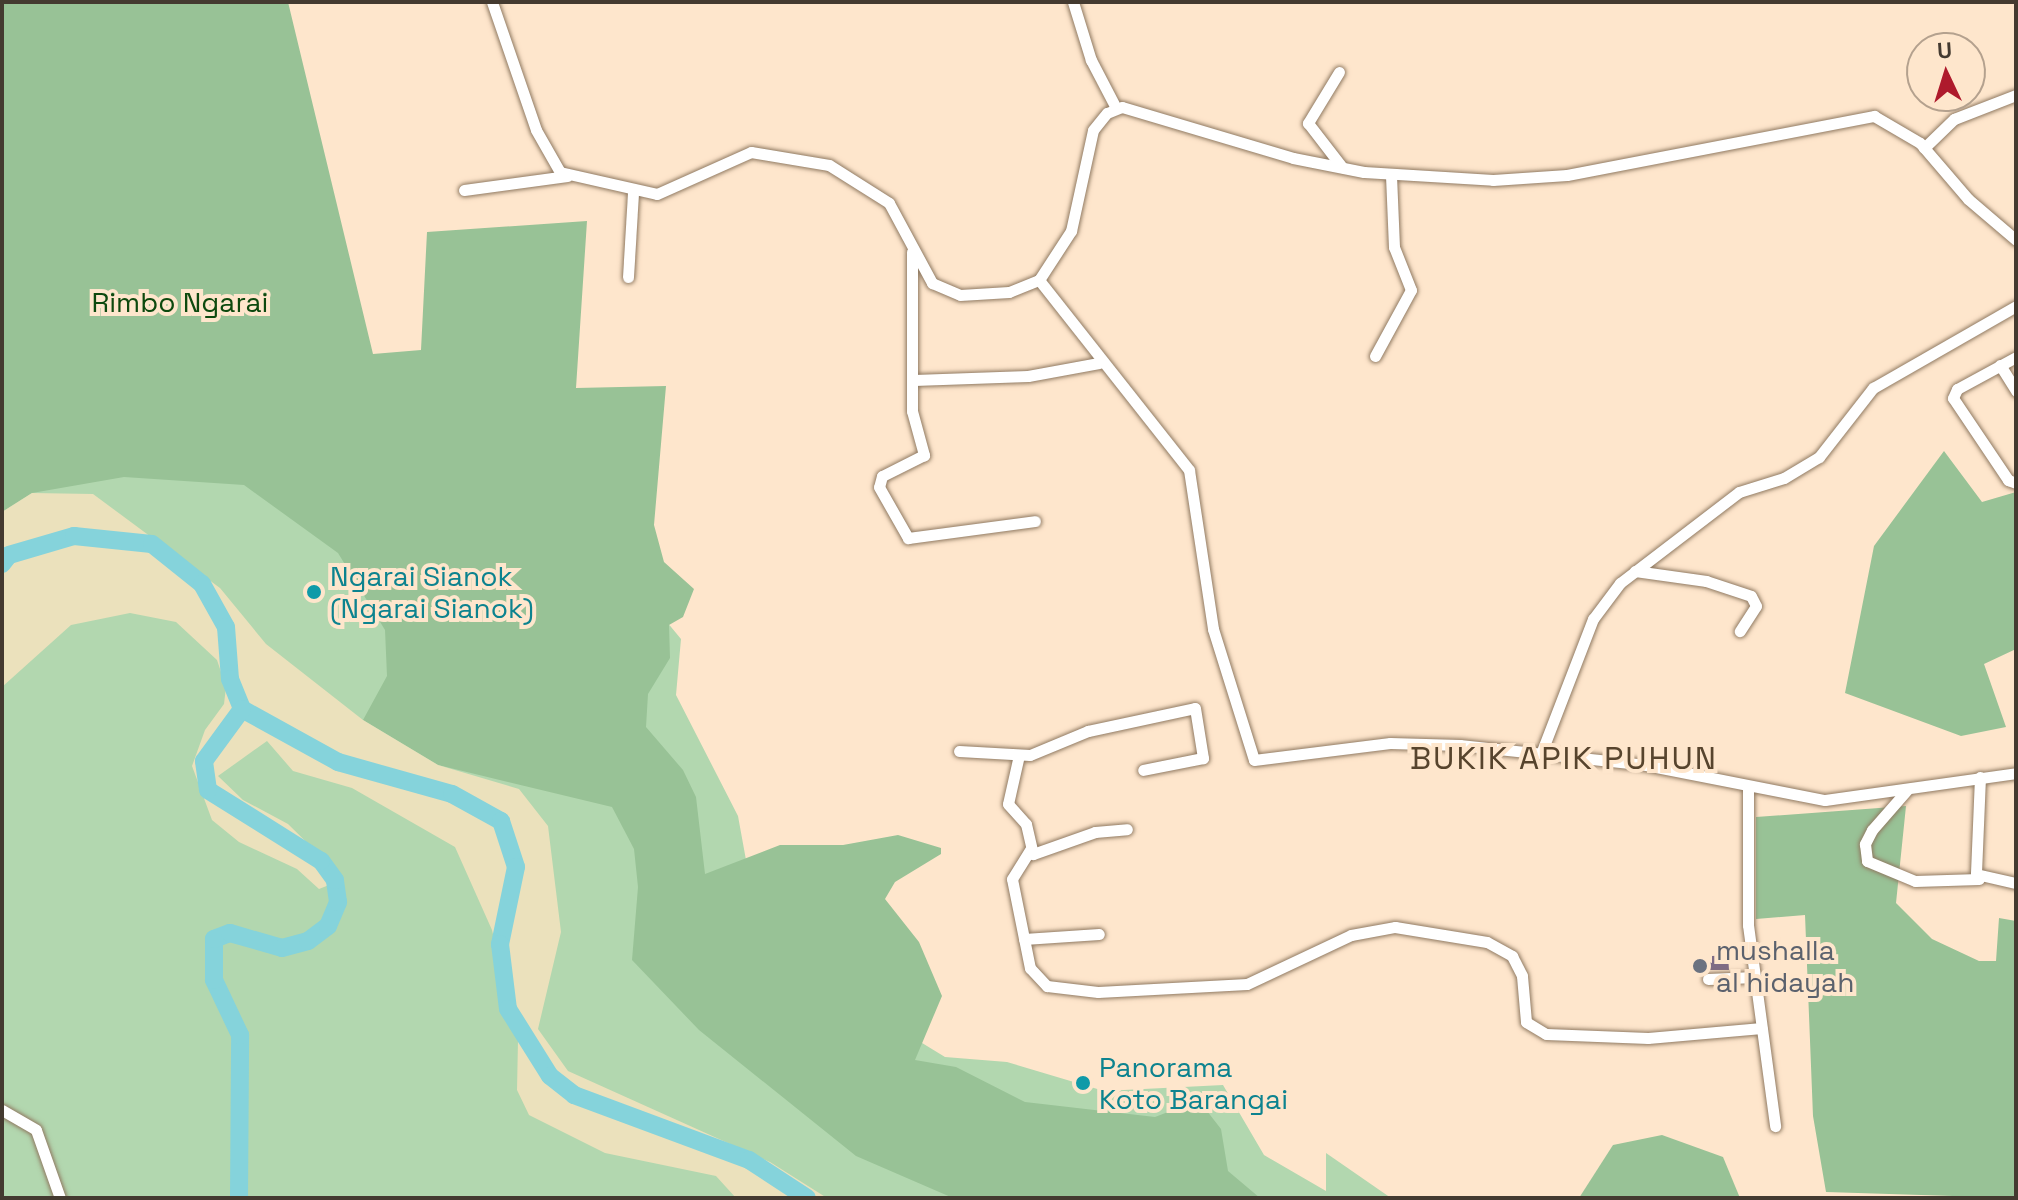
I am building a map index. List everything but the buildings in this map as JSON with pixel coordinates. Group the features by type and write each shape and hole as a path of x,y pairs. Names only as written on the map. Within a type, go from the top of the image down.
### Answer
{"street":[{"path":"492,2 536,130 551,161 568,175"},
{"path":"1073,2 1091,60 1116,108"},
{"path":"1339,72 1308,123 1342,167"},
{"path":"1924,148 1964,113 2016,95"},
{"path":"464,190 568,175 633,192 680,188 738,155 773,151 852,175 889,203 912,239 923,271 944,291 983,296 1039,280 1071,231 1093,130 1116,108 1135,108 1272,153 1342,167 1391,174 1493,180 1567,175 1757,143 1859,116 1887,121 1924,148 1978,209 2016,240"},
{"path":"1375,356 1411,290 1394,247 1391,174"},
{"path":"628,277 633,192"},
{"path":"912,239 912,411 924,455 878,481 901,534 915,538 1035,521"},
{"path":"1039,280 1099,363 1189,470 1213,629 1254,760 1390,743 1542,751 1825,800 2016,773"},
{"path":"1542,751 1593,619 1635,571 1739,492 1784,478 1819,457 1873,388 2016,306"},
{"path":"2016,357 1957,389 1953,398 2008,480 2016,483"},
{"path":"914,380 1028,376 1099,363"},
{"path":"2000,365 2016,391"},
{"path":"1635,571 1706,581 1751,596 1756,606 1740,631"},
{"path":"959,751 1019,755 1088,731 1195,708 1203,758 1143,770"},
{"path":"1019,755 1008,804 1026,824 1030,850 1012,879 1033,977 1047,986 1098,992 1221,988 1269,976 1351,935 1395,927 1487,942 1512,956 1522,976 1526,1022 1546,1034 1648,1038 1762,1028"},
{"path":"1979,879 1980,777"},
{"path":"1748,788 1745,879 1754,977 1775,1126"},
{"path":"1907,790 1872,830 1865,844 1867,861 1915,881 1979,879 2016,883"},
{"path":"1030,850 1039,854 1095,832 1127,829"},
{"path":"1024,939 1099,934"},
{"path":"1708,979 1754,977"},
{"path":"2,1110 36,1130 60,1198"}],"green space":[{"name":"Ngarai Sianok (Ngarai Sianok)","path":"2,2 85,274 652,604 681,639 676,695 738,816 746,860 909,1035 945,1057 1007,1062 1104,1091 1223,1085 1264,1155 1326,1191 1326,1153 1391,1198 2,1198"},
{"name":"Rimbo Ngarai","path":"2,2 288,2 373,354 421,350 427,232 587,221 576,388 666,386 654,525 664,562 694,589 683,617 669,625 670,658 648,694 646,727 683,770 696,797 705,874 780,845 843,845 898,835 941,848 941,854 895,882 885,899 919,942 942,996 915,1060 956,1067 1025,1102 1155,1117 1181,1107 1207,1111 1221,1129 1228,1171 1260,1198 953,1198 856,1156 699,1030 632,960 638,887 634,849 612,807 438,765 363,720 387,676 385,630 338,553 244,485 124,477 32,493 2,512"},
{"path":"1944,451 1982,502 2016,492 2016,649 1984,664 2006,727 1961,736 1845,693 1874,546"},
{"path":"1906,806 1896,903 1932,939 1979,961 1996,961 1999,918 2016,921 2016,1198 1826,1192 1813,1116 1805,915 1756,919 1756,817"},
{"path":"1662,1135 1723,1157 1740,1198 1579,1198 1613,1145"}],"sand":[{"path":"32,493 93,494 220,588 266,644 363,720 438,765 519,789 548,826 561,932 538,1029 568,1071 770,1162 827,1198 736,1198 716,1176 605,1153 529,1115 517,1090 518,1040 492,930 455,847 352,788 293,771 267,741 218,776 243,800 288,824 344,879 319,889 297,869 239,842 212,820 192,766 205,730 224,704 226,687 217,660 176,622 130,613 71,625 2,687 2,512"}],"waterway":[{"path":"2,564 9,555 74,536 152,544 202,584 226,627 230,679 242,709 338,762 452,794 501,821 516,867 500,944 508,1009 550,1076 574,1095 749,1160 807,1198"},
{"path":"239,1198 240,1035 214,980 214,939 230,933 282,948 308,941 328,926 338,902 335,880 321,861 208,790 204,761 242,709"}],"place":[{"name":"Ngarai Sianok (Ngarai Sianok)","path":"314,592"},
{"name":"mushalla al hidayah","path":"1700,966"},
{"name":"Panorama Koto Barangai","path":"1083,1083"}],"district":[{"name":"BUKIK APIK PUHUN","path":"1564,758"}]}
